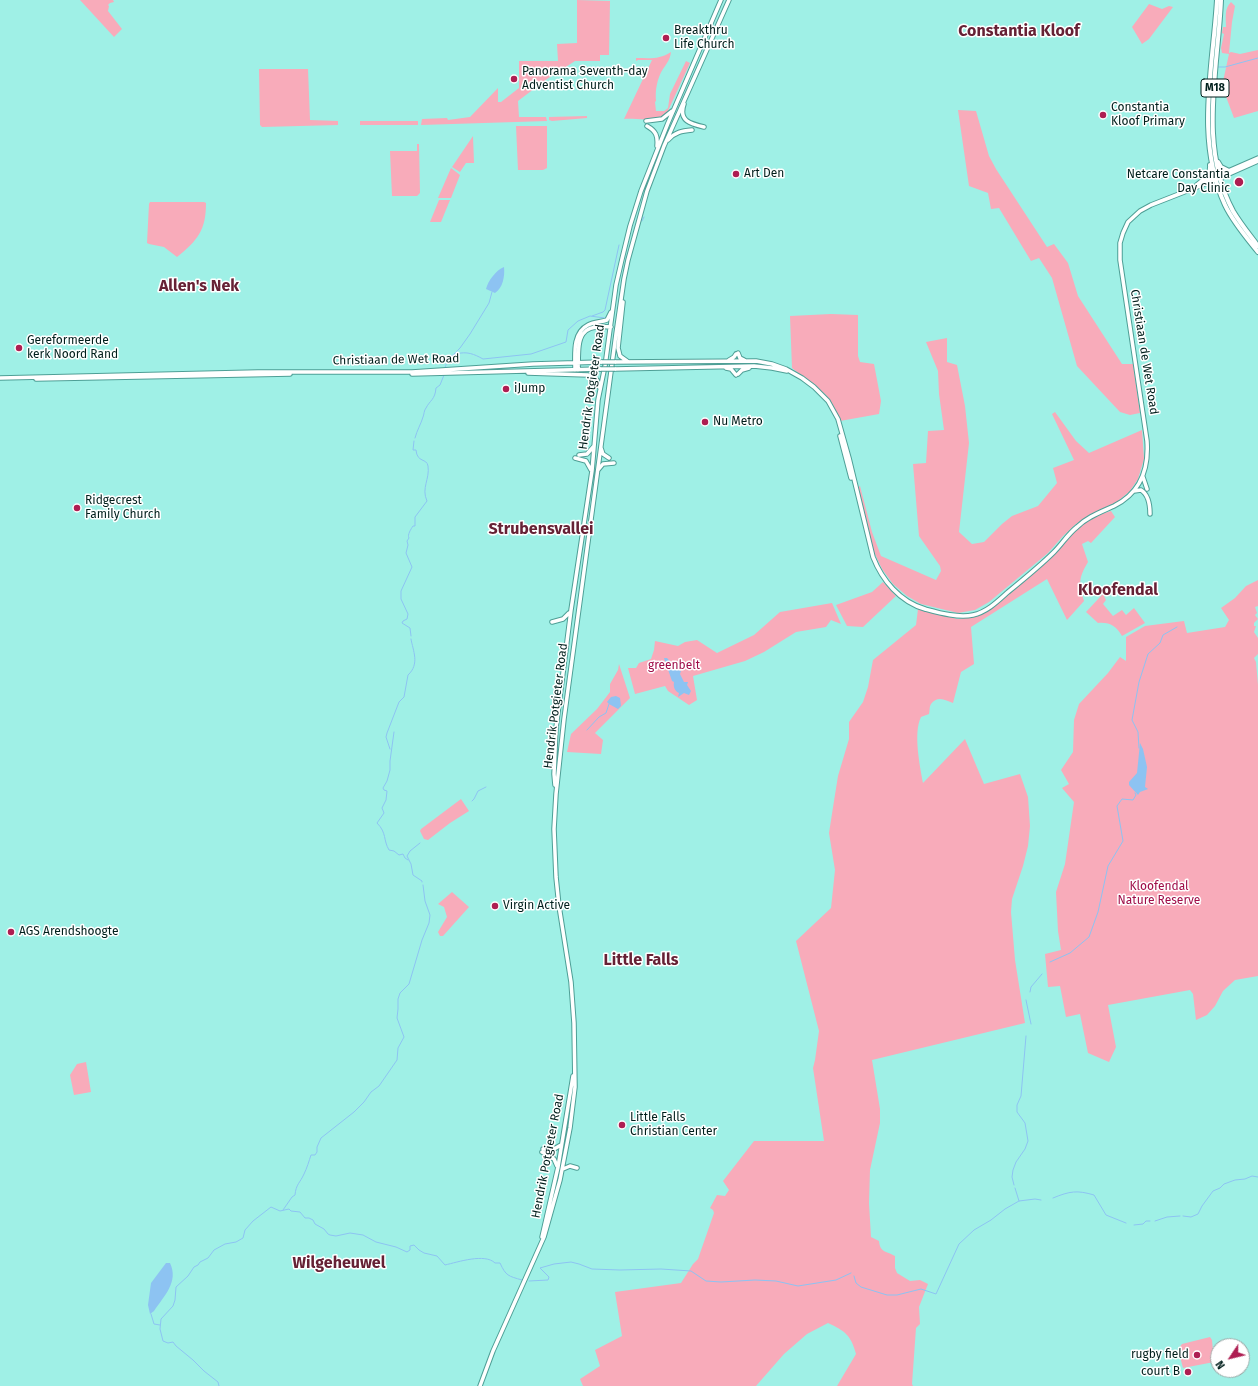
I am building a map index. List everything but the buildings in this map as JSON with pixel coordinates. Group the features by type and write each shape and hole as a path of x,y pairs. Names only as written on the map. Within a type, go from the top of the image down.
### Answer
{"main road":[{"name":"Hendrik Potgieter Road","path":"556,794 554,774 556,728 571,610 592,471 598,400 611,325 616,285 630,226 641,191 674,108 721,0"},
{"path":"704,127 688,122 683,116 682,112 696,74 729,0"},
{"path":"1216,0 1219,7"},
{"path":"1219,7 1222,0"},
{"name":"M18","path":"1219,7 1207,135 1210,153 1225,205 1241,230 1258,252"},
{"name":"M18","path":"1219,7 1212,132 1217,178 1233,210 1258,246"},
{"name":"Hendrik Potgieter Road","path":"480,1386 493,1351 539,1250 552,1214 563,1169 573,1107 575,1066 575,1027 571,982 559,906 554,829 564,719 624,279 645,197 664,146 696,74"},
{"path":"646,121 664,118 674,108"},
{"path":"647,126 657,134 656,151"},
{"path":"664,146 672,135 681,131 692,130"},
{"path":"1196,184 1208,176 1210,172 1207,135"},
{"path":"1214,150 1219,166 1229,171"},
{"name":"Christiaan de Wet Road","path":"0,379 250,372 412,372 533,364 602,362 747,361 772,364 809,383 822,395 830,408 836,420 858,504 876,563 885,579 909,602 923,608 953,615 969,616 986,610 1001,599 1046,559 1082,523 1117,504 1132,492 1139,484 1143,474 1147,461 1148,448 1119,248 1121,235 1126,223 1135,212 1148,204 1196,184 1217,178 1258,158"},
{"name":"Christiaan de Wet Road","path":"1120,260 1122,238 1126,226 1133,216 1151,205 1258,161"},
{"path":"1206,183 1216,187 1225,205"},
{"path":"624,279 618,351 620,356 625,360 640,362"},
{"path":"576,370 575,354 578,334 584,328 607,319 614,305"},
{"path":"593,324 617,326"},
{"path":"576,363 580,339 584,333 589,328 611,325"},
{"path":"601,326 607,332 608,341"},
{"path":"579,349 580,358 586,363"},
{"path":"726,362 737,353 741,359 747,361"},
{"path":"565,364 571,361 575,354"},
{"path":"723,367 737,374 743,369 754,366"},
{"name":"Christiaan de Wet Road","path":"0,379 294,374 419,374 754,366 790,372"},
{"path":"516,371 530,373 591,375 597,380 599,385 598,400"},
{"path":"601,443 602,453 609,458"},
{"path":"592,471 586,461 577,457 587,454 594,446"},
{"name":"Christiaan de Wet Road","path":"1132,492 1144,466 1148,448"},
{"path":"597,471 603,464 614,463"},
{"path":"1143,474 1143,480 1147,489"},
{"path":"1132,492 1141,490 1145,494 1150,505 1150,514"},
{"path":"552,622 563,619 571,610"},
{"name":"Hendrik Potgieter Road","path":"539,1250 558,1167 575,1066"},
{"path":"558,1167 555,1160 542,1150 554,1149 561,1144"},
{"path":"563,1169 570,1166 577,1168"}],"green space":[{"path":"80,0 113,0 114,2 108,5 108,11 122,29 114,37"},
{"path":"577,0 610,1 609,55 600,55 600,61 575,61 547,79 518,101 519,117 546,117 547,121 421,125 422,119 447,118 448,120 470,117 498,88 498,102 501,102 519,88 519,61 558,61 557,44 577,43"},
{"path":"1231,2 1235,6 1229,53 1240,54 1258,50 1258,111 1234,118 1222,86 1229,54 1222,53 1221,48 1224,34 1222,33 1223,27 1226,27 1226,10"},
{"path":"1149,4 1162,9 1169,6 1173,7 1149,39 1142,44 1132,27"},
{"path":"671,52 658,80 655,102 656,111 664,111 668,108 670,94 686,61 690,63 667,113 658,118 652,119 624,119 652,60 636,61 636,58 658,57 667,55"},
{"path":"259,69 308,69 310,120 338,121 338,125 262,127 260,125"},
{"path":"958,110 976,111 989,156 996,169 1047,247 1054,244 1068,263 1078,296 1122,364 1133,364 1140,413 1130,415 1120,412 1077,366 1052,278 1039,258 1031,261 999,208 991,209 988,193 969,186"},
{"path":"587,116 587,118 549,120 549,117"},
{"path":"360,121 418,121 418,125 360,125"},
{"path":"516,126 547,126 547,168 543,170 518,170"},
{"path":"473,136 474,163 466,163 460,172 452,167"},
{"path":"417,144 419,144 420,193 417,196 392,196 390,151 417,151"},
{"path":"451,168 460,175 451,198 438,198"},
{"path":"439,200 450,200 441,222 430,222"},
{"path":"150,202 206,203 206,212 199,234 195,240 177,257 164,247 147,243"},
{"path":"831,314 858,315 858,356 860,362 874,364 881,401 879,414 840,421 826,395 792,368 790,316"},
{"path":"947,338 947,362 957,365 965,406 969,443 959,532 972,544 984,542 1012,516 1038,506 1057,483 1053,468 1074,460 1052,414 1055,412 1076,441 1089,453 1142,430 1144,459 1138,479 1130,491 1117,502 1089,515 1076,524 1048,553 989,602 975,610 958,613 921,604 907,596 893,584 882,569 873,550 857,488 860,486 872,532 881,556 936,580 941,571 940,566 919,536 913,464 926,463 928,431 944,430 939,394 938,371 926,342"},
{"path":"1111,511 1115,517 1091,543 1088,541 1082,544 1088,562 1082,573 1080,581 1084,601 1067,620 1047,579 971,627 974,664 961,672 953,703 942,699 933,701 930,705 929,714 921,717 919,724 917,740 923,783 965,739 984,784 1020,774 1028,797 1030,826 1028,846 1012,899 1011,912 1015,960 1025,1023 872,1060 880,1109 880,1123 870,1170 869,1203 871,1237 879,1241 882,1250 895,1256 895,1268 897,1273 910,1281 920,1280 928,1284 919,1307 920,1324 916,1328 913,1386 837,1386 856,1354 852,1342 846,1334 828,1323 807,1334 784,1354 756,1386 583,1386 580,1379 600,1366 595,1350 622,1336 615,1292 681,1283 698,1259 714,1213 710,1208 717,1195 725,1196 729,1190 723,1181 754,1141 824,1141 813,1068 819,1031 796,941 831,908 835,870 829,833 838,776 849,739 849,722 863,702 868,687 873,660 916,625 918,609 958,619 976,616 992,607 1007,594 1073,531 1095,516"},
{"name":"Kloofendal Nature Reserve","path":"1258,580 1258,606 1255,607 1257,613 1255,615 1258,619 1254,623 1254,626 1256,626 1254,632 1258,638 1258,654 1254,658 1256,662 1258,685 1258,976 1235,980 1223,991 1215,1006 1207,1015 1196,1020 1193,994 1190,990 1108,1005 1116,1047 1109,1062 1088,1053 1080,1014 1066,1017 1060,986 1048,987 1045,954 1061,950 1058,931 1056,892 1065,864 1074,802 1062,788 1069,784 1061,770 1073,752 1074,720 1079,704 1108,673 1120,657 1126,661 1126,637 1145,626 1184,621 1187,633 1225,627 1229,620 1221,608 1235,598 1246,586"},
{"path":"883,582 896,596 863,627 847,626 836,605 872,592"},
{"path":"1114,582 1118,585 1104,596 1106,600 1103,604 1113,616 1122,610 1126,615 1134,608 1145,623 1122,636 1112,625 1098,623 1086,612"},
{"name":"greenbelt","path":"832,603 841,624 831,620 826,627 796,632 764,652 745,661 693,676 697,700 689,705 668,691 665,686 635,694 628,668 636,668 639,663 651,659 655,641 678,646 685,642 697,640 717,653 754,635 780,612"},
{"path":"619,664 630,698 595,733 603,740 601,754 567,752 571,734 597,709 610,692 610,684 618,670"},
{"path":"461,799 469,811 428,840 424,839 420,831 421,829"},
{"path":"452,892 469,907 443,936 440,936 438,932 447,917 444,907 438,904"},
{"path":"86,1062 91,1092 74,1095 70,1075 77,1064"},
{"name":"rugby field","path":"1210,1337 1210,1363 1183,1368 1178,1349 1182,1344"}],"water":[{"path":"504,267 503,282 498,291 495,293 486,289 493,276"},
{"path":"664,658 667,658 677,669 681,671 680,674 684,682 688,682 687,685 691,691 689,695 684,693 678,697 679,693 675,689 674,682 672,681"},
{"path":"616,696 620,698 621,706 618,709 607,702 611,697"},
{"path":"1140,743 1147,767 1145,787 1148,789 1140,792 1138,795 1129,785 1129,782 1137,773"},
{"path":"166,1263 170,1263 173,1276 172,1283 162,1300 150,1314 148,1305 151,1283"}],"waterway":[{"path":"1218,67 1225,67 1258,58"},
{"path":"642,221 644,217"},
{"path":"592,316 605,310 619,245"},
{"path":"453,355 470,334 489,303 492,292"},
{"path":"445,368 449,358 460,353 470,354 483,359 531,354 566,342 568,330 578,321 590,316 605,318"},
{"path":"415,438 425,410 433,397 436,388 440,385 444,375"},
{"path":"411,636 410,628 402,623 407,619 408,614 401,599 401,591 412,567 406,553 408,545 407,541 413,526 415,526 415,517 427,501 425,496 425,488 428,475 428,466 426,462 418,457 416,450 413,450 414,441"},
{"path":"1139,748 1138,732 1132,720 1139,682 1148,654 1160,643 1163,635 1177,627"},
{"path":"390,749 386,737 387,733 399,702 404,697 408,675 412,671 415,662 411,639"},
{"path":"587,730 599,717 606,713 609,704"},
{"path":"394,732 390,770 383,788 387,791 386,800 382,808 384,813 377,823 384,833 389,850 394,851 399,855 403,854 408,860"},
{"path":"472,801 478,791 486,787"},
{"path":"1050,962 1070,953 1089,937 1098,912 1108,866 1123,841 1117,806 1122,799 1133,800 1136,795 1135,793"},
{"path":"420,843 410,851 407,856 411,864 413,875 422,882"},
{"path":"283,1210 295,1195 297,1186 303,1177 311,1155 315,1155 317,1152 317,1147 321,1138 354,1112 364,1102 371,1092 379,1086 397,1060 398,1048 404,1037 397,1018 398,999 400,993 409,984 422,940 429,923 430,915 425,901 423,885"},
{"path":"1030,992 1031,987 1042,974"},
{"path":"1026,1000 1031,1024"},
{"path":"1014,1185 1012,1177 1013,1170 1028,1141 1025,1123 1017,1112 1017,1105 1021,1096 1026,1036"},
{"path":"1183,1216 1191,1217 1198,1214 1213,1191 1220,1188 1224,1184 1252,1176 1258,1177"},
{"path":"1015,1188 1019,1201"},
{"path":"1053,1198 1074,1192 1083,1192 1094,1195 1106,1215 1126,1223"},
{"path":"854,1276 856,1283 861,1287 887,1295 897,1295 921,1289 936,1294 959,1244 974,1230 1019,1201 1035,1199 1041,1200"},
{"path":"219,1386 218,1382 173,1342 168,1343 163,1341 160,1329 161,1319 173,1306 176,1287 188,1276 194,1267 208,1258 214,1250 225,1244 236,1242 243,1238 245,1230 253,1221 271,1207 280,1211 289,1209 291,1211 300,1212 305,1218 313,1220 315,1224 324,1229 330,1235 336,1236 350,1233 363,1235 376,1242 396,1247 407,1252 410,1250 410,1246 414,1245 424,1253 437,1256 445,1265 478,1258 491,1260 495,1263 500,1263 508,1275 522,1280"},
{"path":"1155,1221 1167,1217 1180,1216"},
{"path":"1134,1225 1143,1224 1146,1221 1150,1221"},
{"path":"529,1281 548,1280 549,1277 540,1268 554,1264 571,1262 592,1269 661,1269 691,1271 706,1281 776,1281 798,1286 836,1280 851,1273"},
{"path":"151,1314 154,1324 160,1325"}],"place":[{"name":"Breakthru Life Church","path":"666,38"},
{"name":"Panorama Seventh-day Adventist Church","path":"514,79"},
{"name":"Constantia Kloof Primary","path":"1103,115"},
{"name":"Art Den","path":"736,174"},
{"name":"Netcare Constantia Day Clinic","path":"1239,182"},
{"name":"Gereformeerde kerk Noord Rand","path":"19,348"},
{"name":"iJump","path":"506,389"},
{"name":"Nu Metro","path":"705,422"},
{"name":"Ridgecrest Family Church","path":"77,508"},
{"name":"Virgin Active","path":"495,906"},
{"name":"AGS Arendshoogte","path":"11,932"},
{"name":"Little Falls Christian Center","path":"622,1125"},
{"name":"rugby field","path":"1197,1355"},
{"name":"court B","path":"1188,1372"}],"district":[{"name":"Constantia Kloof","path":"1019,32"},
{"name":"Allen's Nek","path":"199,287"},
{"name":"Strubensvallei","path":"541,530"},
{"name":"Kloofendal","path":"1118,591"},
{"name":"Little Falls","path":"641,961"},
{"name":"Wilgeheuwel","path":"339,1264"}]}
